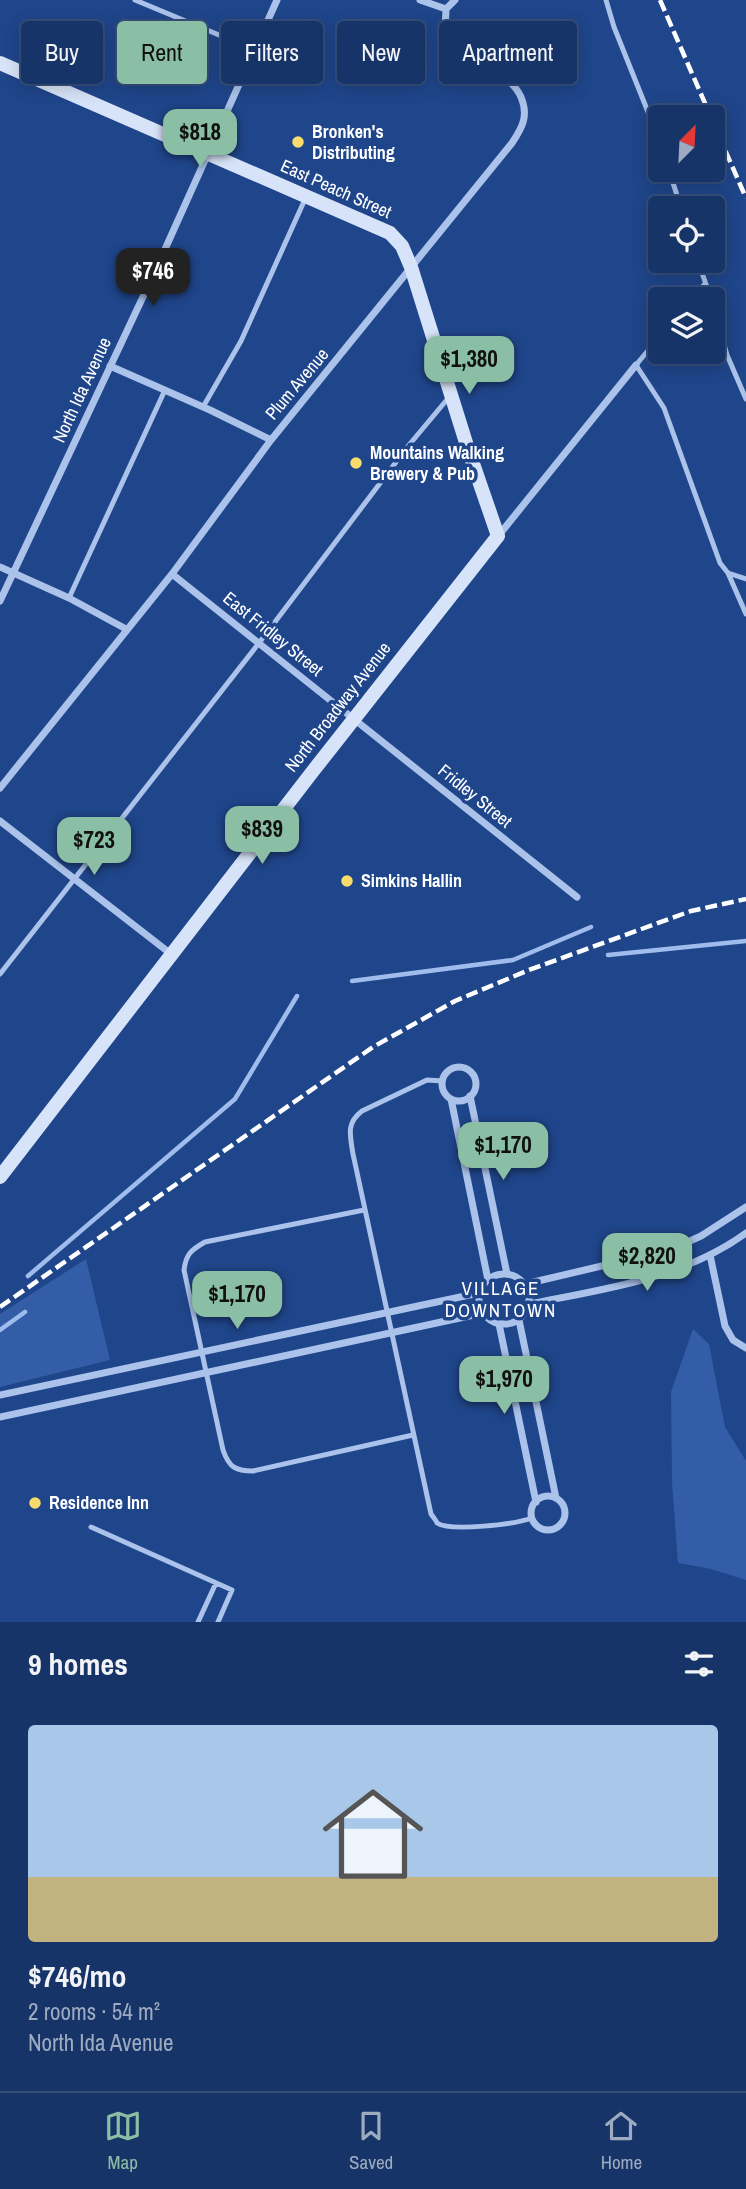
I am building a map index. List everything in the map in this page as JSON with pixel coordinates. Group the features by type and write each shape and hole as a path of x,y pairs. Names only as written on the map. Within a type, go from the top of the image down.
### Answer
{"street":[{"name":"North Ida Avenue","path":"268,21 277,0"},
{"path":"420,0 446,9 455,0"},
{"name":"Plum Avenue","path":"0,788 172,574 271,440 512,143 522,127 525,116 523,103 510,80 470,61 449,44 446,9"},
{"name":"East Peach Street","path":"0,64 390,233 402,246 411,267 498,536"},
{"name":"North Ida Avenue","path":"0,601 239,84"},
{"name":"North Broadway Avenue","path":"0,1177 354,719 636,365"},
{"path":"110,366 271,440"},
{"path":"0,567 69,598 126,629"},
{"name":"East Fridley Street","path":"172,574 354,719"},
{"name":"Fridley Street","path":"354,719 577,897"},
{"path":"0,821 171,954"},
{"path":"451,1098 461,1100 470,1096 476,1086 470,1071 453,1068 444,1075 443,1081 444,1091 451,1098 488,1280"},
{"path":"470,1096 508,1274"},
{"path":"525,1284 628,1262 680,1245 709,1231 746,1207"},
{"path":"529,1304 633,1283 678,1270 710,1255 746,1233"},
{"path":"710,1255 725,1326 733,1340 746,1348"},
{"path":"500,1274 508,1274 525,1284 529,1304 519,1320 499,1324 483,1313 479,1304 479,1293 488,1280 500,1274"},
{"path":"0,1395 479,1293"},
{"path":"0,1417 483,1313"},
{"path":"499,1324 536,1502 532,1518 544,1529 555,1529 565,1517 565,1511 556,1498 519,1320"},
{"path":"536,1502 545,1497 556,1498"}],"lane":[{"path":"135,0 221,36"},
{"path":"606,0 648,112"},
{"path":"203,407 241,341 306,197"},
{"path":"702,273 706,287"},
{"path":"725,348 746,398"},
{"path":"648,350 636,365 664,408 720,563 728,573 746,614"},
{"path":"69,598 165,390"},
{"path":"0,974 259,643 409,445 451,395"},
{"path":"728,573 746,579"},
{"path":"443,1081 427,1080 362,1111 354,1117 349,1132 430,1514 437,1523 450,1527 518,1523 532,1518"},
{"path":"365,1210 205,1242 191,1250 185,1258 184,1270 228,1464 239,1471 253,1471 413,1435"},
{"path":"628,1262 633,1283"},
{"path":"91,1527 232,1590 218,1622"},
{"path":"198,1622 216,1583"}],"shaded area":[{"path":"86,1259 110,1360 0,1387 0,1314"},
{"path":"693,1329 709,1344 725,1427 746,1461 746,1580 711,1569 678,1563 672,1483 671,1392"}],"waterway":[{"path":"352,981 513,960 591,927"},
{"path":"608,955 746,941"},
{"path":"28,1276 235,1099 297,996"},
{"path":"0,1330 25,1312"}],"railway":[{"path":"660,0 706,105"},
{"path":"725,150 746,198"},
{"path":"0,1307 373,1047 455,1001 529,970 691,911 746,899"}],"place":[{"name":"Bronken's Distributing","path":"298,142"},
{"name":"Mountains Walking Brewery & Pub","path":"356,463"},
{"name":"Simkins Hallin","path":"347,881"},
{"name":"Residence Inn","path":"35,1503"}],"district":[{"name":"VILLAGE DOWNTOWN","path":"501,1299"}]}
